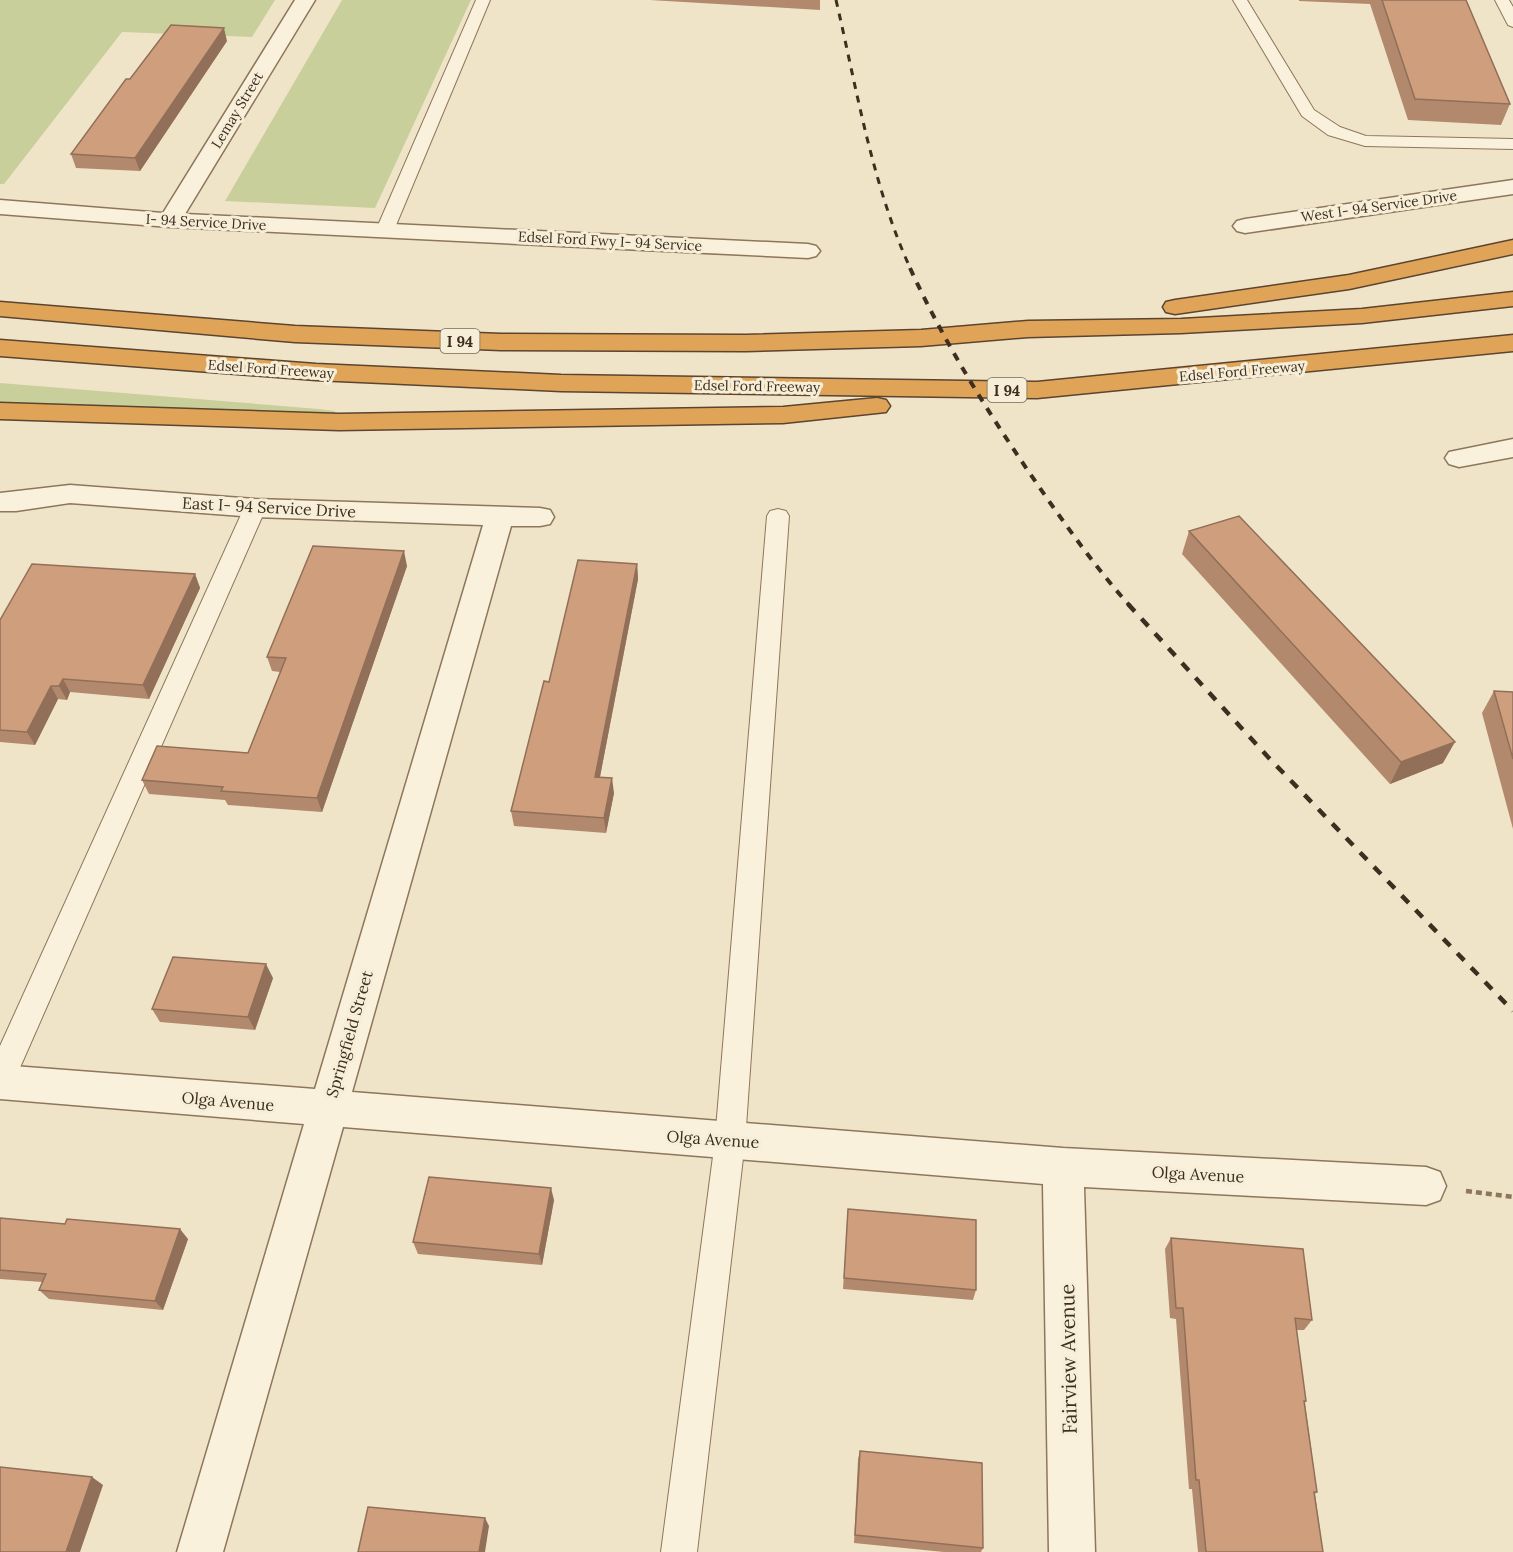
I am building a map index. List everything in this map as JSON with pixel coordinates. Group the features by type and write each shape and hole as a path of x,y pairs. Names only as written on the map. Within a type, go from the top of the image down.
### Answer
{"highway":[{"path":"1028,329 1349,282 1513,247"},
{"name":"I 94","path":"0,309 296,334 501,342 746,343 921,338 1028,329 1181,326 1350,316 1513,299"},
{"name":"Edsel Ford Freeway","path":"0,348 316,372 549,382 1037,390 1513,343"},
{"path":"0,411 339,422 783,415 1037,390"}],"street":[{"name":"Lemay Street","path":"170,220 305,0"},
{"name":"West I- 94 Service Drive","path":"1245,226 1513,187"},
{"name":"I- 94 Service Drive","path":"0,207 170,220 412,232"},
{"name":"Edsel Ford Fwy I- 94 Service","path":"412,232 808,251"},
{"path":"1459,458 1513,448"},
{"name":"East I- 94 Service Drive","path":"0,502 16,502 70,494 255,508 540,517"},
{"name":"Springfield Street","path":"200,1552 500,516"},
{"name":"Olga Avenue","path":"0,1081 1063,1167 1426,1186"},
{"name":"Fairview Avenue","path":"1063,1167 1072,1552"}],"lane":[{"path":"385,230 483,0"},
{"path":"1240,0 1308,113 1334,131 1365,141 1513,144"},
{"path":"1502,0 1513,22"},
{"path":"0,1081 255,508"},
{"path":"679,1552 730,1141 778,516"}],"green space":[{"path":"0,0 275,0 252,37 122,32 4,184 0,184"},
{"path":"342,0 471,0 375,208 225,201"},
{"path":"0,383 319,409 336,413 0,410"}],"building":[{"path":"1382,0 1466,0 1510,104 1415,99"},
{"path":"171,25 224,28 135,158 71,154 126,79 130,79"},
{"path":"1239,516 1455,742 1401,762 1189,531"},
{"path":"313,546 404,551 317,798 221,791 223,787 142,780 157,746 248,753 286,658 267,657"},
{"path":"578,560 637,564 595,777 612,778 604,818 511,811 544,681 549,682"},
{"path":"32,564 195,574 143,685 63,679 59,686 51,686 27,732 0,730 0,620"},
{"path":"1494,691 1513,692 1513,759"},
{"path":"173,957 266,964 248,1017 152,1009"},
{"path":"429,1177 551,1188 539,1254 413,1242"},
{"path":"848,1209 976,1220 976,1290 844,1278"},
{"path":"0,1218 65,1224 67,1219 180,1229 155,1301 39,1290 46,1274 0,1270"},
{"path":"1171,1238 1303,1249 1312,1320 1295,1318 1317,1492 1314,1492 1323,1552 1206,1552 1199,1480 1196,1480 1183,1308 1176,1308"},
{"path":"860,1451 982,1463 983,1548 855,1535"},
{"path":"0,1467 92,1477 66,1552 0,1552"},
{"path":"368,1507 485,1518 479,1552 358,1552"}],"railway":[{"path":"836,0 876,171 897,238 911,270"},
{"path":"910,268 941,330 993,418 1070,530 1130,606"},
{"path":"1128,604 1268,757 1513,1011"}]}
